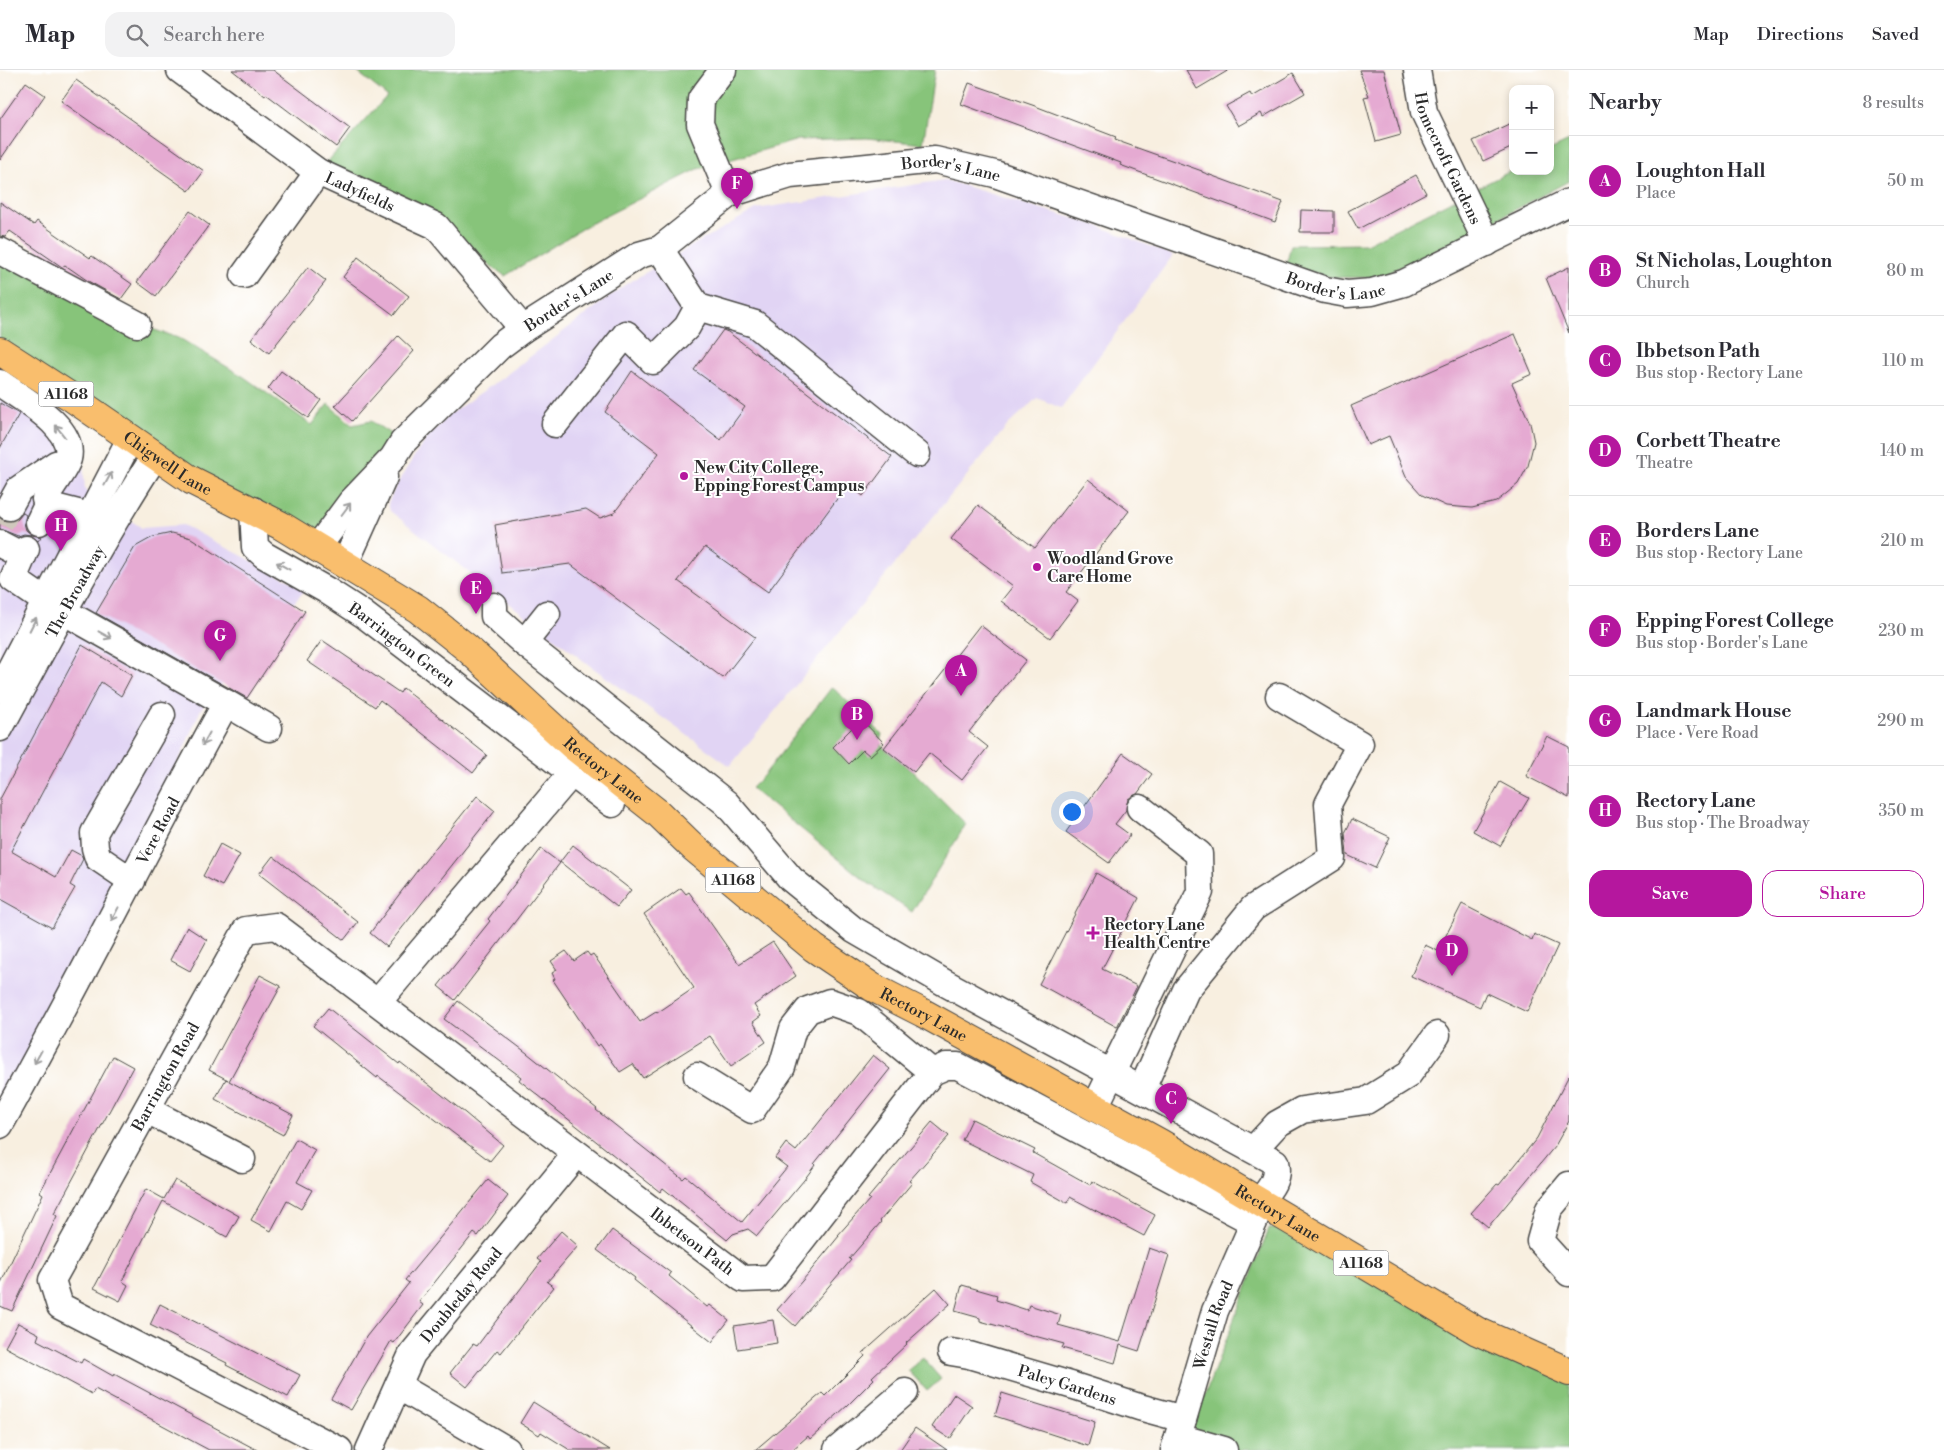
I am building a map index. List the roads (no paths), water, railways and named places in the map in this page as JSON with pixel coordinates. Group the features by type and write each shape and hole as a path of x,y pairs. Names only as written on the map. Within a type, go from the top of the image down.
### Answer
{"main road":[{"name":"Chigwell Lane","path":"0,351 204,487 253,510 345,564"},
{"name":"Rectory Lane","path":"345,564 418,609 467,648 572,745 658,813 694,848 814,948 872,988 923,1013 1160,1142 1258,1209 1477,1331 1569,1372"}],"street":[{"name":"Ladyfields","path":"180,70 318,172 436,226 523,329"},
{"path":"723,70 701,99 700,124 729,194"},
{"name":"Homecroft Gardens","path":"1417,70 1424,112 1487,243"},
{"name":"Border's Lane","path":"317,548 351,502 393,458 404,442 500,346 523,329 639,255 660,249 729,194 790,175 935,160 995,174 1325,290 1347,294 1372,292 1404,283 1569,202"},
{"path":"244,275 318,172"},
{"path":"660,249 698,307 755,324 917,454"},
{"path":"0,251 137,324"},
{"path":"555,424 626,334 653,361 687,327 698,307"},
{"path":"0,383 38,409 62,431 70,447 68,461 50,487 45,498 43,513 90,516"},
{"path":"38,409 54,386"},
{"name":"The Broadway","path":"54,606 90,516 130,439"},
{"name":"The Broadway","path":"0,728 10,673 155,456"},
{"name":"Border's Lane","path":"345,564 393,458"},
{"path":"9,507 19,489 56,464 68,461"},
{"name":"Barrington Green","path":"253,510 255,547 264,555 326,590 363,614 612,804"},
{"path":"0,544 25,552 12,579 54,606 269,728"},
{"name":"Westall Road","path":"494,606 494,616 524,643 726,803 791,879 854,930 945,984 1275,1162 1277,1173 1258,1209 1215,1311 1178,1435"},
{"path":"524,643 547,614"},
{"path":"1142,1089 1186,990 1253,908 1332,858 1328,804 1360,744 1278,696"},
{"name":"Vere Road","path":"2,1117 67,1004 185,777 226,703"},
{"path":"132,881 98,858 94,833 162,715"},
{"path":"378,1002 572,773"},
{"path":"1095,1107 1200,892 1199,854 1140,808"},
{"name":"Barrington Road","path":"339,1450 60,1306 52,1280 246,930 276,926 576,1154"},
{"path":"697,1076 752,1110 782,1067 793,1029 808,1010 830,1002 859,1012 932,1072 946,1066 958,1066 1258,1209"},
{"path":"1254,1149 1277,1124 1302,1110 1366,1101 1408,1075 1437,1035"},
{"name":"Ibbetson Path","path":"576,1154 743,1279 772,1278 932,1072"},
{"path":"147,1110 242,1159"},
{"name":"Doubleday Road","path":"369,1450 412,1354 576,1154"},
{"path":"1569,1186 1549,1209 1540,1241 1569,1273"},
{"name":"Paley Gardens","path":"951,1352 978,1357 1139,1407 1178,1435 1224,1450"},
{"path":"398,1386 507,1450"},
{"path":"837,1450 905,1392"}],"tunnel":[{"path":"0,524 9,507"}],"place":[{"name":"Epping Forest College","path":"737,209"},
{"name":"New City College, Epping Forest Campus","path":"684,476"},
{"name":"Rectory Lane","path":"61,551"},
{"name":"Woodland Grove Care Home","path":"1037,567"},
{"name":"Borders Lane","path":"476,614"},
{"name":"Landmark House","path":"220,661"},
{"name":"Loughton Hall","path":"961,696"},
{"name":"St Nicholas, Loughton","path":"857,740"},
{"name":"Rectory Lane Health Centre","path":"1093,933"},
{"name":"Corbett Theatre","path":"1452,976"},
{"name":"Ibbetson Path","path":"1171,1124"}]}
